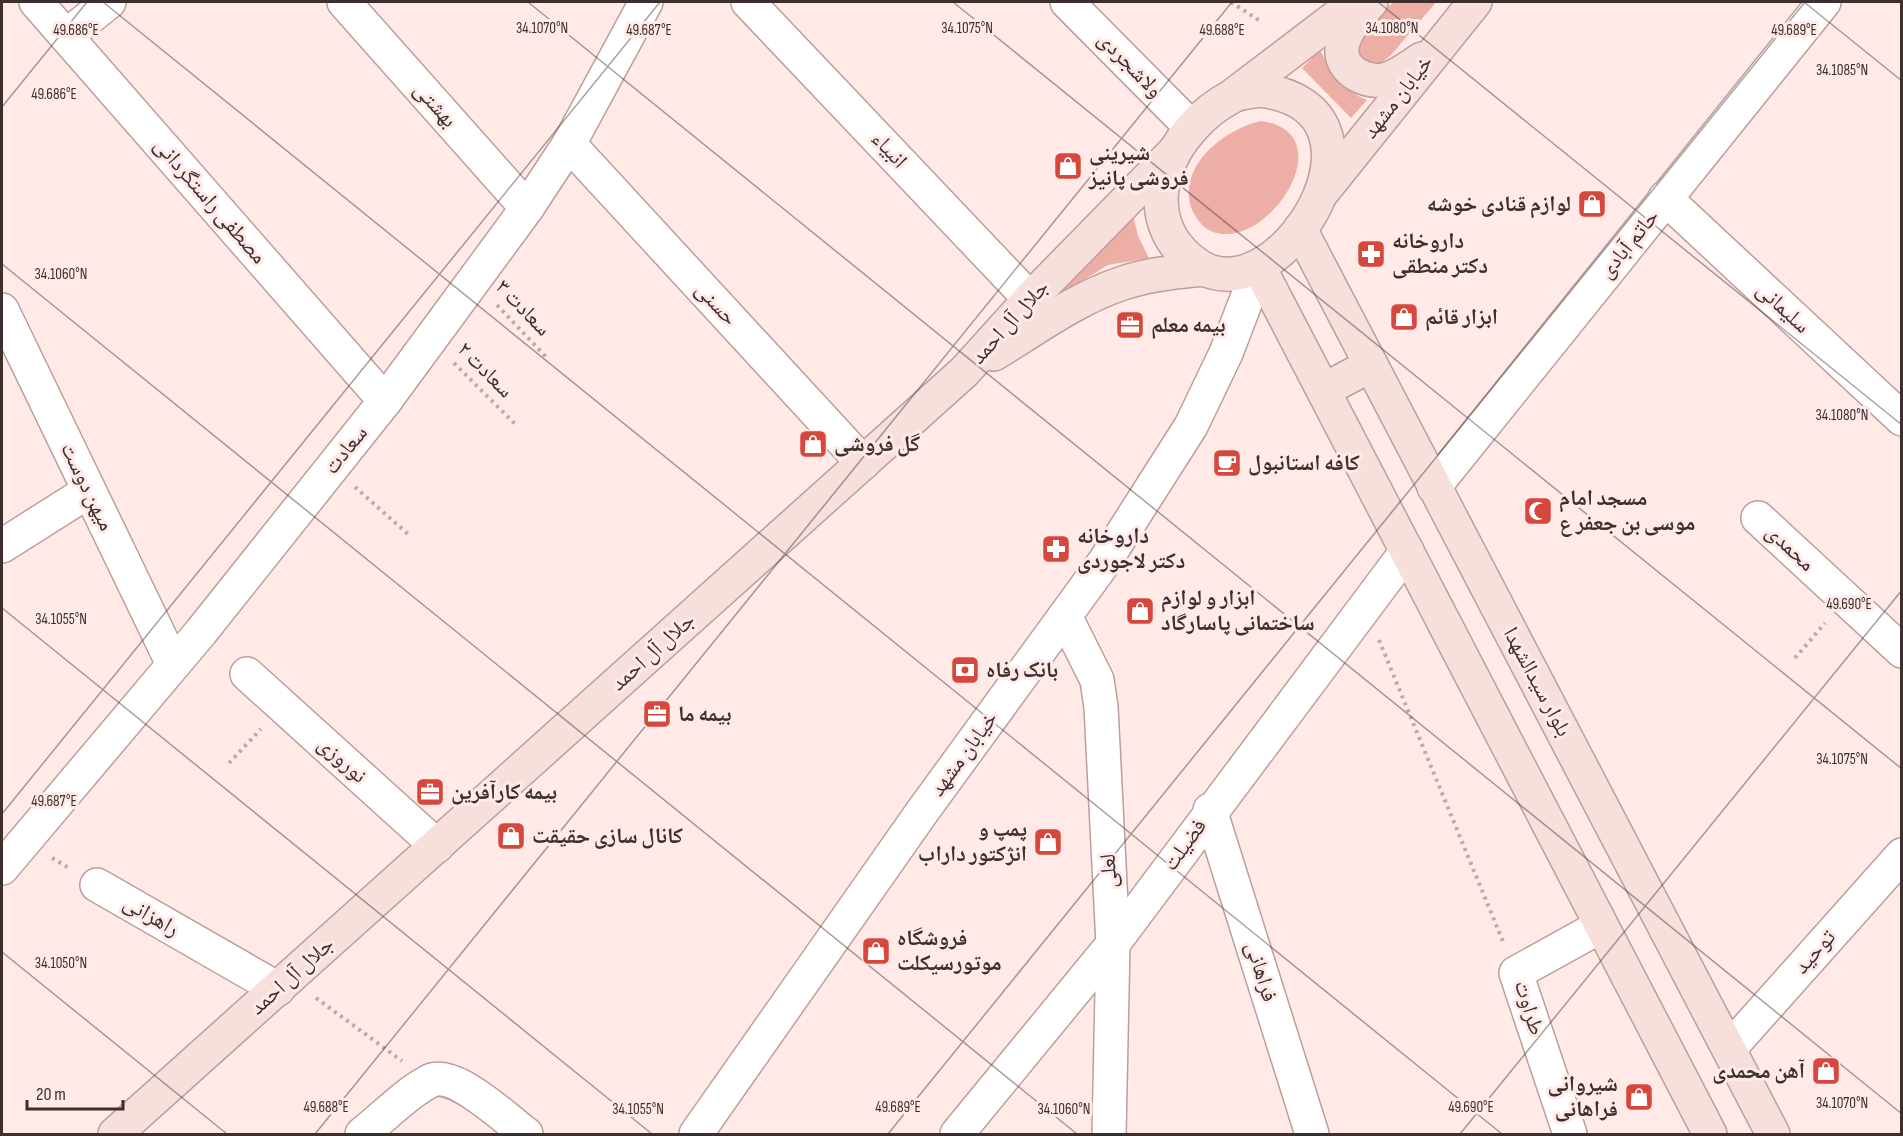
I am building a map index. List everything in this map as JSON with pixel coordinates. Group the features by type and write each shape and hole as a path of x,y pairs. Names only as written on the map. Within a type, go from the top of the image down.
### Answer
{"main road":[{"path":"1204,270 1182,254 1170,238 1161,215 1161,192 1183,140 1212,109 1356,2"},
{"path":"1371,2 1349,30 1342,48 1344,62 1357,76 1372,80 1388,79 1434,51"},
{"name":"خیابان مشهد","path":"1321,194 1475,2"},
{"path":"964,372 1072,307 1121,284 1162,273 1204,270 1241,272 1259,267 1283,249 1300,230 1321,194 1330,164 1329,145 1320,123 1303,104 1282,93 1259,90 1234,94"},
{"name":"جلال آل احمد","path":"115,1134 964,372 1030,299 1183,140"},
{"name":"بلوار سیدالشهدا","path":"1300,230 1773,1134"},
{"path":"1259,267 1710,1134"},
{"path":"1324,390 1371,365"}],"street":[{"name":"مصطفی راستگردانی","path":"36,2 385,401"},
{"path":"66,36 109,2"},
{"name":"بهشتی","path":"344,2 527,208"},
{"name":"سعادت","path":"2,868 173,664 385,401 527,208 568,144 646,2"},
{"name":"انبیاء","path":"748,2 1030,299"},
{"name":"ولاشجردی","path":"1067,2 1183,140"},
{"name":"حاتم آبادی","path":"1434,487 1824,2"},
{"name":"حسنی","path":"568,144 863,463"},
{"name":"سلیمانی","path":"1665,198 1896,403"},
{"name":"خیابان مشهد","path":"696,1134 922,812 1104,561 1191,426 1226,353 1259,267"},
{"name":"میهن دوست","path":"2,310 173,664"},
{"path":"2,546 89,491"},
{"name":"محمدی","path":"1758,518 1902,651"},
{"name":"فضیلت","path":"957,1134 1113,944 1210,810 1407,551"},
{"name":"لعلی","path":"1065,616 1097,680 1101,707 1113,944 1109,1134"},
{"name":"نوروزی","path":"247,674 437,846"},
{"name":"فراهانی","path":"1210,810 1312,1134"},
{"name":"توحید","path":"1729,1049 1902,855"},
{"name":"راهزانی","path":"98,885 283,984"},
{"name":"طراوت","path":"1570,1134 1516,973 1601,926"},
{"path":"362,1134 429,1080 447,1078 467,1089 526,1134"}],"path":[{"path":"1231,2 1260,21"},
{"name":"سعادت ۳","path":"474,280 547,358"},
{"name":"سعادت ۲","path":"431,339 515,424"},
{"path":"333,467 409,536"},
{"path":"1795,658 1846,599"},
{"path":"1365,605 1516,973"},
{"path":"229,763 282,706"},
{"name":"راهزانی","path":"26,842 98,885"},
{"path":"283,984 429,1080"}],"shaded area":[{"path":"1394,2 1436,2 1391,55 1377,66 1362,62 1355,50 1368,24"},
{"path":"1320,50 1344,86 1367,100 1351,118 1302,68"},
{"path":"1261,121 1286,130 1297,147 1297,167 1288,190 1273,210 1254,226 1232,234 1208,230 1193,212 1189,196 1190,180 1196,166 1206,153 1232,132"},
{"path":"1133,215 1138,236 1149,258 1108,265 1052,299"}],"place":[{"name":"شیرینی فروشی پانیز","path":"1068,166"},
{"name":"لوازم قنادی خوشه","path":"1592,204"},
{"name":"داروخانه دکتر منطقی","path":"1371,254"},
{"name":"ابزار قائم","path":"1404,317"},
{"name":"بیمه معلم","path":"1130,325"},
{"name":"گل فروشی","path":"813,444"},
{"name":"کافه استانبول","path":"1227,463"},
{"name":"مسجد امام موسی بن جعفر ع","path":"1538,511"},
{"name":"داروخانه دکتر لاجوردی","path":"1056,549"},
{"name":"ابزار و لوازم ساختمانی پاسارگاد","path":"1140,611"},
{"name":"بانک رفاه","path":"965,670"},
{"name":"بیمه ما","path":"657,714"},
{"name":"بیمه کارآفرین","path":"430,792"},
{"name":"کانال سازی حقیقت","path":"511,836"},
{"name":"پمپ و انژکتور داراب","path":"1048,842"},
{"name":"فروشگاه موتورسیکلت","path":"876,951"},
{"name":"آهن محمدی","path":"1826,1071"},
{"name":"شیروانی فراهانی","path":"1639,1097"}]}
